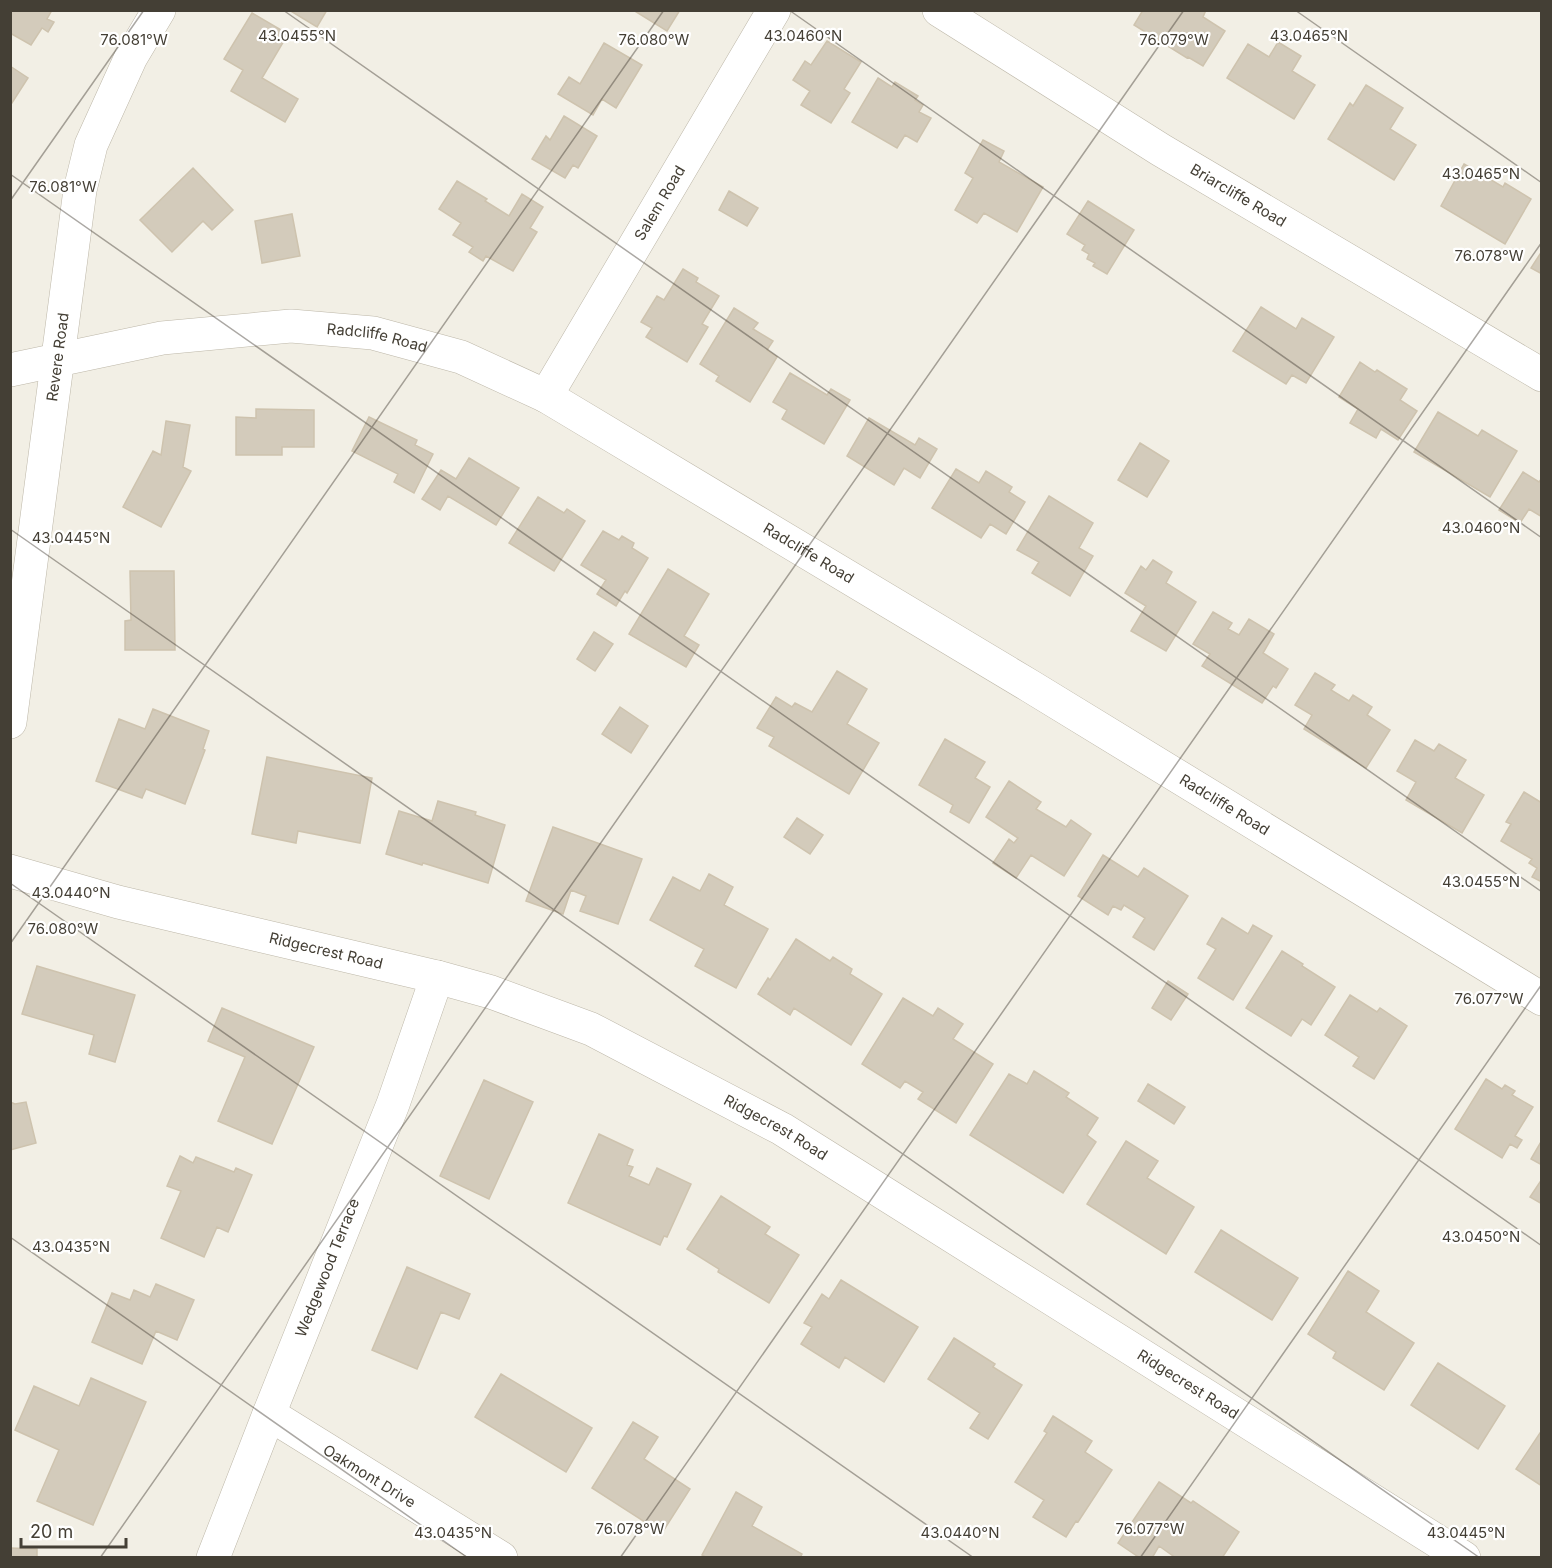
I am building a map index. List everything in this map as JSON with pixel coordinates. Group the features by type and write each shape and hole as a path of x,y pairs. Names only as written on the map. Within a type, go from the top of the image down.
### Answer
{"street":[{"name":"Revere Road","path":"10,722 80,190 91,145 131,57 159,10"},
{"name":"Salem Road","path":"546,396 774,10"},
{"name":"Briarcliffe Road","path":"939,10 1161,150 1542,375"},
{"name":"Radcliffe Road","path":"10,370 162,338 291,326 373,333 461,357 546,396 1040,692 1542,999"},
{"name":"Ridgecrest Road","path":"10,870 118,902 437,977 491,992 591,1029 782,1129 1464,1557"},
{"name":"Wedgewood Terrace","path":"213,1557 393,1104 437,977"},
{"name":"Oakmont Drive","path":"269,1414 501,1557"}],"building":[{"path":"10,10 52,10 47,19 54,22 48,32 42,28 31,45 10,33"},
{"path":"289,10 327,10 317,27"},
{"path":"633,10 680,10 667,31"},
{"path":"1143,10 1206,10 1203,17 1225,31 1203,66 1134,25"},
{"path":"252,13 288,34 262,78 298,99 285,122 231,91 243,70 224,59"},
{"path":"827,41 861,62 844,89 850,93 831,123 801,105 810,91 793,80 805,61 811,65"},
{"path":"1278,42 1301,56 1292,71 1315,85 1294,119 1227,78 1248,44 1269,57"},
{"path":"604,43 642,65 616,108 602,99 593,115 558,94 569,77 580,84"},
{"path":"10,66 28,78 10,106"},
{"path":"878,78 892,87 895,82 918,96 915,100 923,105 919,112 931,118 917,142 905,135 897,148 852,122"},
{"path":"1366,85 1403,108 1390,129 1416,145 1394,180 1328,139 1350,103 1353,106"},
{"path":"564,116 597,136 578,168 573,165 565,178 532,159 546,136 550,140"},
{"path":"983,140 1004,151 999,162 1043,187 1017,232 984,213 977,223 955,210 973,178 965,173"},
{"path":"1464,164 1503,187 1505,183 1531,199 1505,244 1441,206"},
{"path":"193,168 233,210 212,230 203,221 172,252 140,220"},
{"path":"457,181 487,199 485,201 509,216 522,194 543,207 530,228 537,232 513,271 486,256 483,261 469,252 473,247 453,235 461,223 439,209"},
{"path":"729,191 758,208 747,226 719,210"},
{"path":"1088,201 1134,230 1107,274 1093,266 1095,263 1087,259 1089,254 1082,250 1085,245 1067,234"},
{"path":"292,214 300,256 262,263 255,221"},
{"path":"1542,251 1542,274 1531,268"},
{"path":"683,269 698,278 696,282 719,296 702,324 708,327 687,362 646,337 652,328 641,322 657,296 664,300"},
{"path":"1261,307 1296,329 1302,318 1334,337 1306,383 1292,375 1286,384 1233,351"},
{"path":"734,308 758,323 753,329 773,341 767,350 777,357 750,402 716,381 719,376 700,364"},
{"path":"1360,362 1407,389 1400,400 1417,411 1398,440 1381,429 1376,438 1350,423 1358,409 1339,397"},
{"path":"790,373 827,395 831,389 850,400 824,444 782,419 787,410 773,402"},
{"path":"256,409 314,410 314,447 282,447 282,455 236,455 236,417 256,418"},
{"path":"1438,412 1478,436 1482,430 1517,451 1490,497 1414,452"},
{"path":"369,417 417,440 415,445 433,454 414,493 394,482 398,474 352,451"},
{"path":"869,418 915,445 919,438 937,449 920,478 904,468 894,485 847,456"},
{"path":"166,421 190,425 183,467 191,471 161,527 123,507 153,451 161,455"},
{"path":"1140,443 1169,461 1147,497 1118,480"},
{"path":"469,458 519,488 496,525 448,496 440,510 422,499 441,470 456,479"},
{"path":"956,469 979,483 986,471 1012,487 1009,492 1025,502 1006,534 990,524 981,538 932,508"},
{"path":"1523,472 1539,482 1542,478 1542,517 1529,509 1520,523 1499,510"},
{"path":"1049,496 1093,523 1079,548 1093,556 1070,596 1032,573 1039,562 1017,550"},
{"path":"538,497 564,513 567,509 585,521 554,571 509,543"},
{"path":"603,531 619,540 622,536 634,543 632,548 648,558 627,593 625,591 616,606 597,594 606,580 581,565"},
{"path":"1153,560 1172,572 1166,583 1196,602 1166,651 1131,631 1146,606 1125,593 1141,566 1146,570"},
{"path":"668,569 709,594 684,636 699,645 686,667 629,634"},
{"path":"130,571 174,571 175,650 125,650 125,621 131,620"},
{"path":"1213,612 1232,623 1228,629 1239,635 1249,619 1274,634 1263,653 1288,669 1276,688 1273,686 1262,703 1202,666 1210,654 1193,644"},
{"path":"594,632 613,644 595,671 577,659"},
{"path":"837,671 867,689 847,724 879,743 849,794 769,746 774,737 757,728 776,697 792,707 795,703 812,712"},
{"path":"1315,673 1335,685 1331,690 1349,701 1353,695 1372,707 1367,715 1390,730 1366,768 1304,729 1312,715 1295,705"},
{"path":"620,707 648,726 631,753 602,734"},
{"path":"153,709 209,731 203,749 205,750 185,804 146,789 142,798 96,781 119,719 145,729"},
{"path":"945,739 985,762 975,778 990,787 969,823 950,812 953,805 919,785"},
{"path":"1415,740 1434,751 1439,744 1466,760 1455,778 1484,795 1462,833 1406,800 1416,782 1397,771"},
{"path":"267,757 372,778 360,843 298,831 296,843 252,834"},
{"path":"1009,781 1041,802 1036,809 1066,827 1071,820 1091,834 1064,876 1031,855 1016,878 993,863 1009,839 1014,843 1018,838 986,817"},
{"path":"1524,792 1542,803 1542,882 1532,877 1537,868 1529,863 1532,859 1501,841 1511,824 1506,822"},
{"path":"438,801 476,812 475,815 505,825 488,883 386,854 399,811 432,821"},
{"path":"797,818 823,835 810,854 784,837"},
{"path":"553,827 642,859 618,924 580,911 586,896 571,890 563,914 526,901"},
{"path":"1103,855 1138,877 1144,868 1188,896 1154,950 1133,937 1145,918 1124,905 1121,910 1113,906 1108,915 1078,896"},
{"path":"709,874 733,887 724,905 768,929 736,988 695,966 704,949 650,920 673,877 700,891"},
{"path":"1222,918 1248,934 1253,925 1272,936 1233,1000 1198,978 1216,949 1207,944"},
{"path":"796,939 830,961 833,957 852,969 850,974 882,994 851,1045 794,1008 790,1015 758,994 768,978 770,980"},
{"path":"1282,951 1335,987 1311,1025 1302,1019 1291,1036 1246,1008"},
{"path":"37,966 135,995 115,1062 89,1054 94,1035 22,1014"},
{"path":"1168,981 1188,994 1171,1020 1152,1008"},
{"path":"1350,995 1377,1012 1380,1008 1407,1026 1374,1079 1353,1066 1359,1057 1325,1035"},
{"path":"903,998 933,1016 938,1008 963,1024 953,1039 993,1064 956,1123 918,1099 923,1092 905,1081 900,1088 862,1064"},
{"path":"222,1008 314,1047 272,1144 218,1121 245,1057 208,1041"},
{"path":"1034,1071 1069,1093 1066,1097 1098,1118 1087,1135 1096,1142 1063,1193 970,1135 1009,1074 1027,1084"},
{"path":"1486,1079 1502,1089 1505,1085 1515,1091 1512,1095 1533,1107 1515,1136 1522,1140 1517,1148 1510,1144 1502,1158 1455,1129"},
{"path":"484,1080 533,1102 489,1199 440,1176"},
{"path":"1148,1084 1185,1107 1174,1124 1138,1101"},
{"path":"10,1102 15,1104 26,1102 36,1143 10,1150"},
{"path":"599,1134 633,1150 627,1165 633,1167 629,1176 649,1185 657,1168 691,1184 667,1237 664,1236 660,1245 568,1203"},
{"path":"1542,1140 1542,1165 1531,1159"},
{"path":"1126,1141 1158,1161 1147,1178 1194,1207 1166,1254 1087,1204"},
{"path":"180,1156 193,1163 196,1157 234,1172 236,1168 252,1175 228,1232 217,1227 204,1257 161,1238 181,1191 167,1186"},
{"path":"1542,1179 1542,1204 1530,1197"},
{"path":"721,1196 770,1227 765,1234 799,1255 769,1303 718,1272 719,1269 687,1249"},
{"path":"1221,1230 1298,1278 1272,1320 1195,1272"},
{"path":"407,1267 470,1294 459,1319 441,1312 417,1369 372,1350"},
{"path":"1348,1271 1379,1291 1366,1312 1414,1343 1384,1390 1333,1358 1336,1352 1308,1334"},
{"path":"841,1280 918,1327 884,1382 845,1357 839,1368 801,1344 812,1327 804,1323 822,1294 829,1299"},
{"path":"156,1284 194,1300 177,1340 156,1331 142,1364 92,1342 112,1293 130,1300 134,1290 150,1297"},
{"path":"954,1338 995,1364 993,1367 1022,1385 988,1439 970,1428 980,1413 928,1379"},
{"path":"1438,1363 1505,1406 1478,1449 1411,1405"},
{"path":"501,1374 592,1428 566,1472 475,1417"},
{"path":"91,1378 146,1402 93,1525 37,1501 59,1450 15,1430 34,1386 79,1406"},
{"path":"1053,1416 1092,1441 1085,1452 1112,1470 1066,1537 1033,1517 1044,1500 1015,1482 1047,1433 1044,1431"},
{"path":"633,1422 658,1437 644,1459 690,1489 662,1533 592,1488"},
{"path":"1542,1430 1542,1486 1516,1469"},
{"path":"1159,1482 1191,1503 1193,1501 1239,1532 1222,1558 1176,1558 1159,1546 1152,1558 1140,1558 1118,1543"},
{"path":"736,1492 762,1507 752,1526 802,1554 800,1558 707,1558 702,1555"},
{"path":"10,1548 37,1549 37,1558 10,1558"}]}
